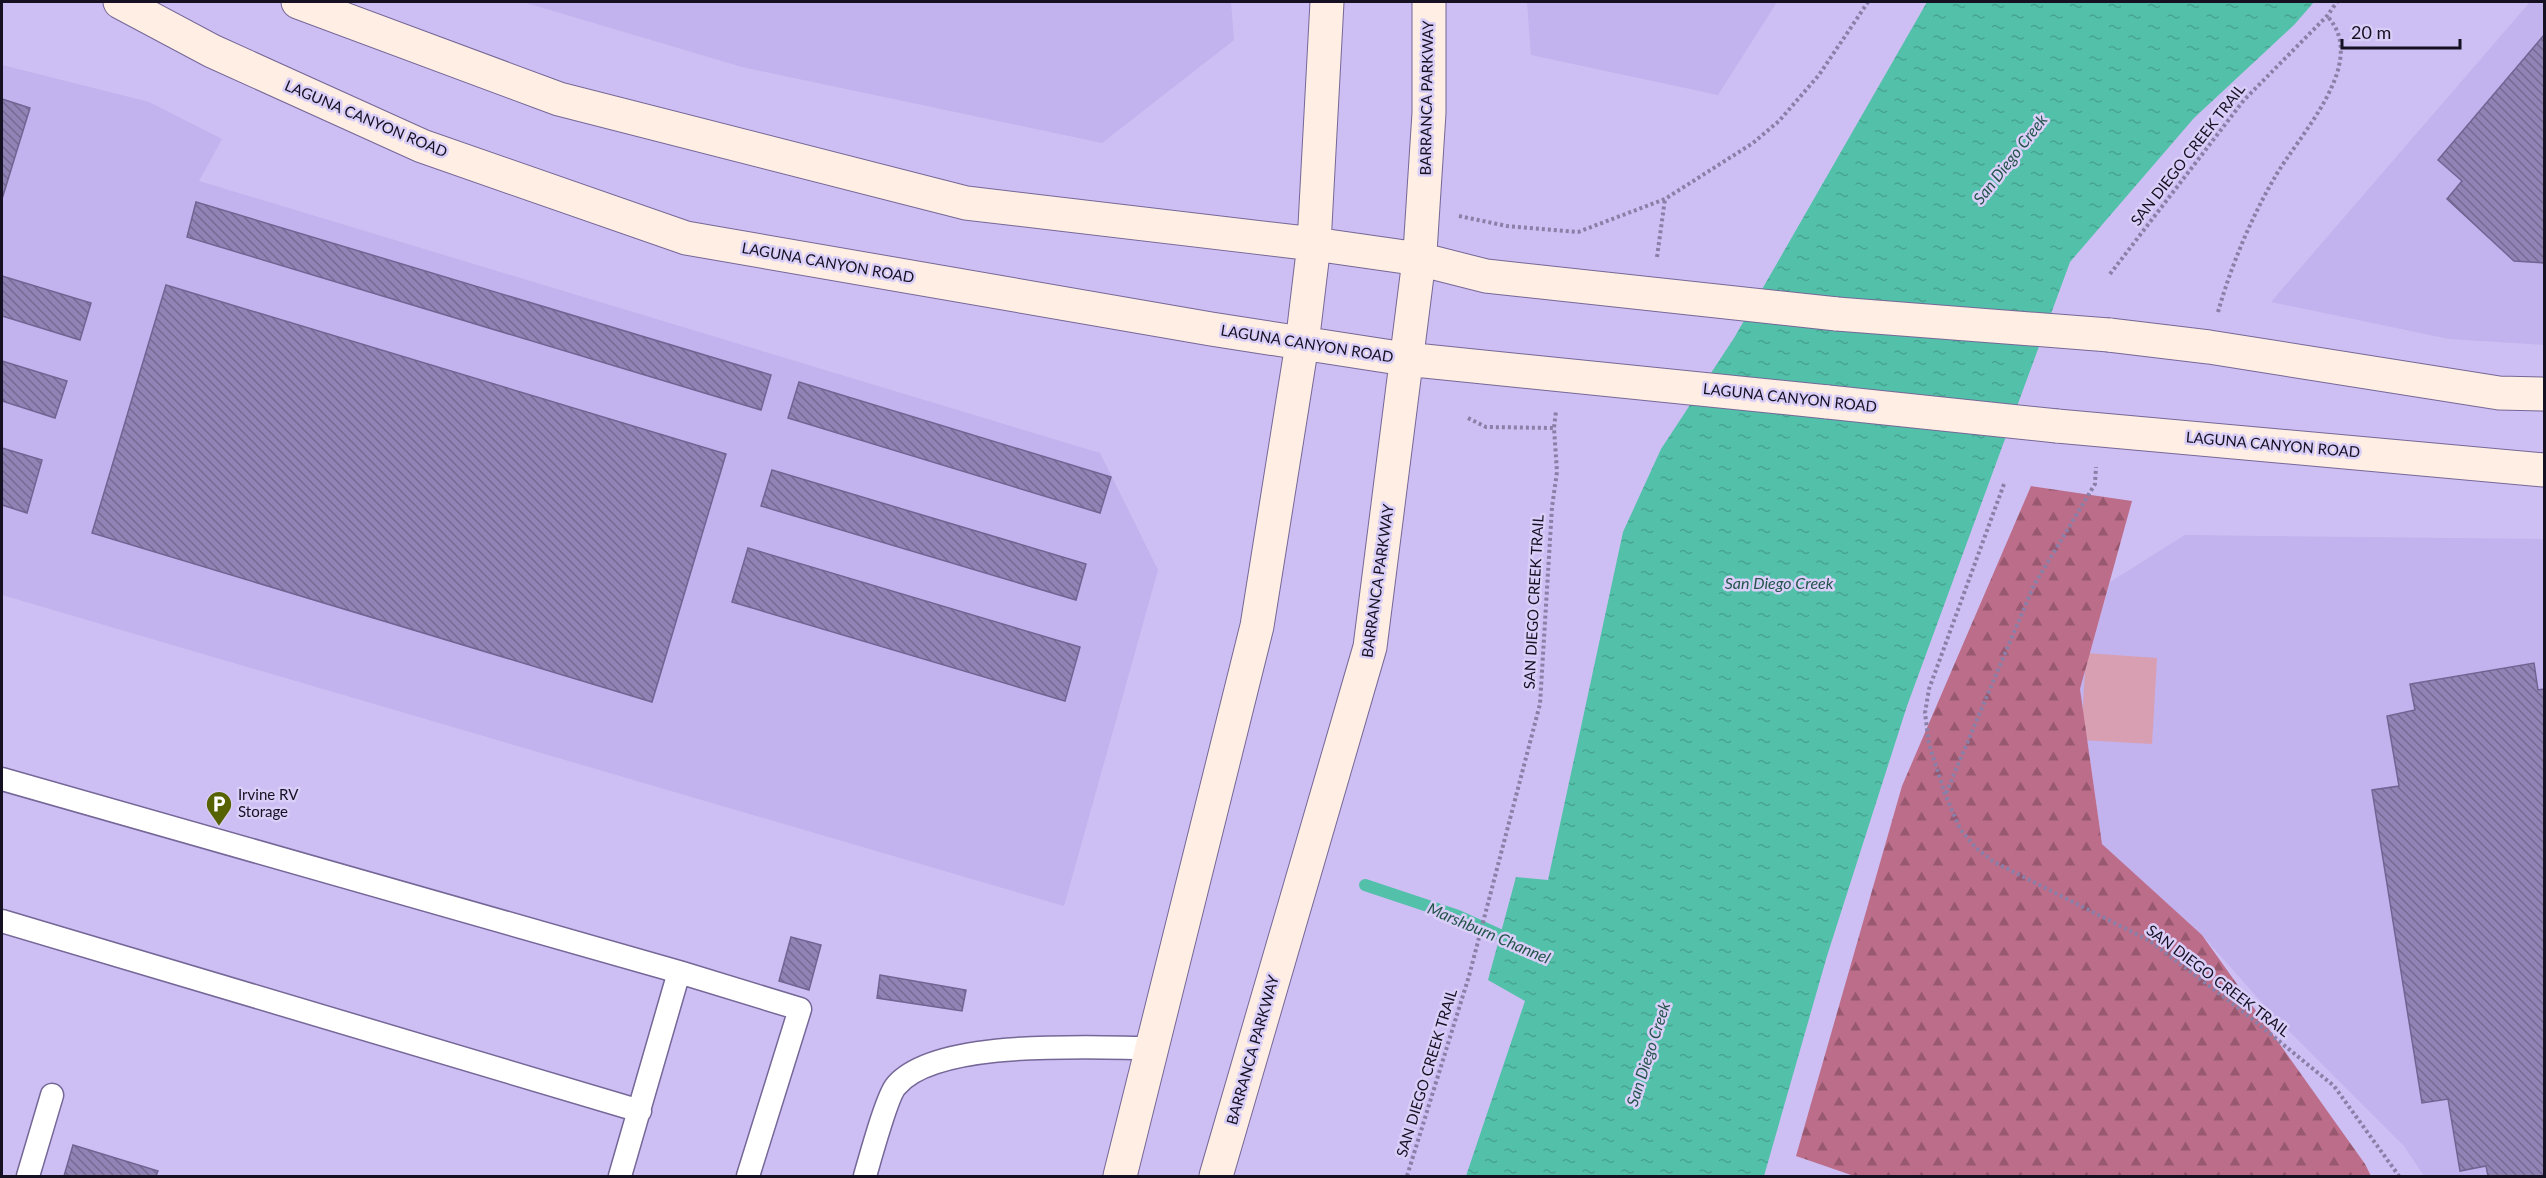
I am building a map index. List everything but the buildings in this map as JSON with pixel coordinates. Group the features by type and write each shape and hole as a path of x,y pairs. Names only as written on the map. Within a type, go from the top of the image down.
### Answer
{"main road":[{"name":"LAGUNA CANYON ROAD","path":"120,2 212,51 422,146 686,238 1302,344 1405,359 1560,377 1675,385 2057,426 2544,470"},
{"path":"298,2 560,99 966,203 1314,244 1419,259 1486,276 1837,314 2109,335 2209,347 2499,393 2544,394"},
{"path":"1120,1176 1257,627 1302,344 1314,244 1327,2"},
{"name":"BARRANCA PARKWAY","path":"1216,1176 1370,647 1419,259 1429,113 1429,2"}],"lane":[{"path":"2,779 679,972 800,1009 748,1176"},
{"path":"2,921 640,1111"},
{"path":"620,1176 679,972"},
{"path":"865,1176 895,1087 912,1072 941,1059 1039,1048 1152,1048"},
{"path":"28,1176 52,1095"}],"path":[{"path":"1469,217 1507,226 1578,232 1665,199 1753,143 1779,121 1819,75 1868,2"},
{"name":"SAN DIEGO CREEK TRAIL","path":"2110,274 2244,100 2327,16 2337,2"},
{"path":"2209,347 2228,277 2274,177 2331,94 2341,48 2338,27 2327,16"},
{"path":"1653,294 1665,199"},
{"name":"SAN DIEGO CREEK TRAIL","path":"1407,1176 1469,976 1501,861 1540,704 1552,507 1557,472 1554,428 1486,427 1468,418"},
{"path":"1945,794 2034,585 2095,484 2100,429"},
{"name":"SAN DIEGO CREEK TRAIL","path":"2004,484 1929,689 1925,713 1929,744 1945,794 1960,829 1976,848 1994,861 2150,941 2334,1086 2399,1176"}],"shaded area":[{"path":"523,2 1231,2 1234,40 1102,143 742,67"},
{"path":"1527,2 1777,2 1718,95 1531,55"},
{"path":"2530,2 2544,2 2544,345 2449,339 2271,302"},
{"path":"2,65 149,102 222,139 199,181 1100,453 1158,570 1064,906 2,595"},
{"path":"2185,535 2544,539 2544,1176 2424,1176 2404,1146 2272,1014 2202,935 2102,844 2080,689 2110,582"},
{"path":"2086,653 2157,658 2152,744 2081,740"}],"green space":[{"path":"2031,486 2132,501 2080,689 2102,844 2202,935 2365,1164 2371,1176 1854,1176 1796,1156 1902,786"}],"water":[{"name":"San Diego Creek","path":"1927,2 2314,2 2294,25 2194,118 2070,262 1907,706 1827,956 1764,1176 1466,1176 1525,1001 1488,980 1516,877 1548,880 1623,532 1661,449 1734,338"}],"waterway":[{"name":"Marshburn Channel","path":"1365,885 1458,916 1515,942"}],"place":[{"name":"Irvine RV Storage","path":"219,827"}]}
